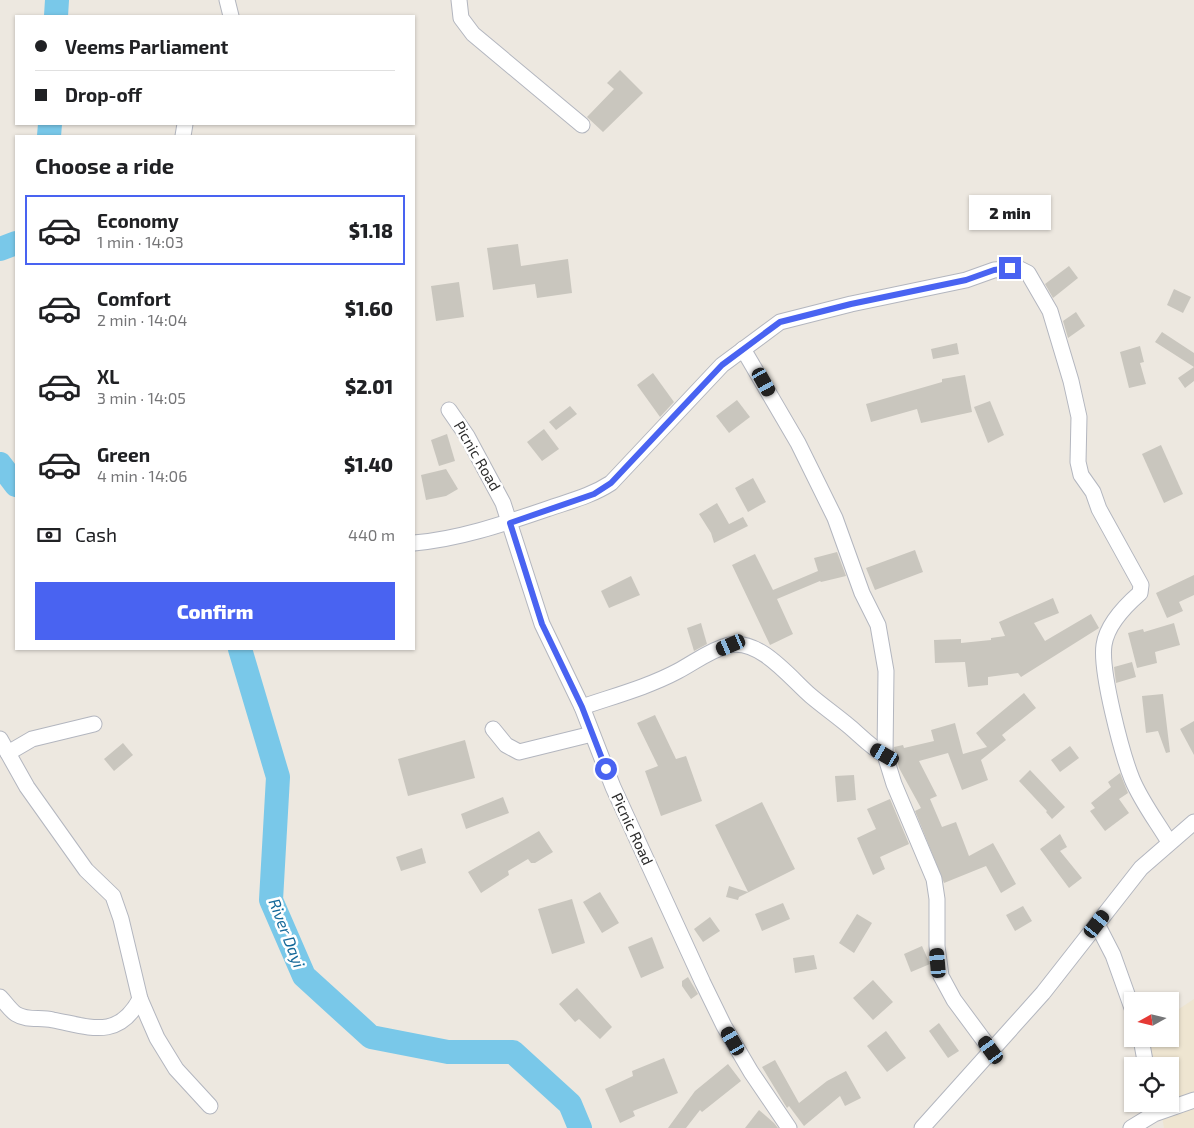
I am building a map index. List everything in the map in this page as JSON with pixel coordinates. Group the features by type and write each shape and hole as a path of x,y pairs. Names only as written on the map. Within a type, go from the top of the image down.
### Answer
{"street":[{"path":"227,0 231,15"},
{"path":"459,0 461,18 472,34 582,125"},
{"path":"415,543 445,540 510,523 594,494 611,483 722,365 780,322 851,304 966,280 994,270 1018,268 1028,273 1050,311 1071,381 1079,417 1078,462 1081,475 1093,492 1099,509 1139,577 1140,593 1120,614 1109,630 1104,646 1105,670 1133,780 1169,842"},
{"path":"743,349 798,443 836,518 862,593 878,625 886,670 885,755 894,784 934,879 937,900 936,946 941,976 954,1000 991,1050"},
{"name":"Picnic Road","path":"449,410 467,436 503,503 542,624 582,707 617,796 720,1017 751,1072 789,1128"},
{"path":"582,707 652,683 678,671 702,656 731,645 744,646 757,650 784,669 810,695 851,728 867,744 885,755"},
{"path":"8,752 32,740 94,724"},
{"path":"492,729 506,745 519,752 592,734"},
{"path":"0,739 27,787 60,830 75,855 113,896 121,919 140,999 157,1038 176,1070 210,1106"},
{"path":"922,1128 1043,994 1141,868 1194,822"},
{"path":"1097,924 1113,955 1126,992"},
{"path":"0,997 14,1013 24,1018 50,1019 95,1028 118,1024 132,1015 140,999"},
{"path":"1179,1103 1194,1100"},
{"path":"1131,1128 1150,1112"}],"shaded area":[{"path":"1194,999 1194,1128 1164,1128 1161,1112 1179,1112 1179,1057 1152,1057 1151,1048 1179,1048 1179,1009"}],"building":[{"path":"620,70 643,93 603,132 587,117 614,89 607,83"},
{"path":"518,244 521,266 568,259 572,293 537,298 535,284 493,290 487,248"},
{"path":"1069,266 1078,278 1053,298 1045,284"},
{"path":"459,282 464,317 436,321 431,286"},
{"path":"1174,289 1191,297 1183,313 1167,305"},
{"path":"1076,312 1085,326 1068,338 1063,321"},
{"path":"1162,332 1194,353 1194,367 1155,342"},
{"path":"957,343 959,354 933,359 931,349"},
{"path":"1140,346 1144,362 1140,363 1146,384 1129,388 1120,352"},
{"path":"1194,367 1194,381 1185,388 1178,378"},
{"path":"653,373 674,402 660,417 637,385"},
{"path":"965,375 972,412 921,423 917,409 871,422 866,404 942,382 942,379"},
{"path":"737,400 750,417 729,433 716,416"},
{"path":"990,401 1004,435 988,443 974,407"},
{"path":"570,406 577,414 556,430 549,422"},
{"path":"544,429 559,449 542,461 527,442"},
{"path":"447,434 455,461 439,466 431,440"},
{"path":"1161,445 1183,494 1164,503 1142,454"},
{"path":"446,469 458,489 446,496 426,500 421,475"},
{"path":"753,478 766,502 748,512 735,488"},
{"path":"717,503 729,524 743,517 748,526 714,543 711,533 699,514"},
{"path":"915,550 923,572 875,590 866,568"},
{"path":"837,552 846,576 820,581 777,599 793,634 770,645 732,565 755,554 773,590 818,571 814,558"},
{"path":"1194,575 1194,595 1179,602 1183,611 1167,618 1156,593"},
{"path":"631,576 640,595 609,608 601,591"},
{"path":"1053,598 1059,613 1034,623 1045,641 1091,614 1099,628 1021,677 1018,673 988,677 988,685 968,687 965,662 935,663 934,640 961,639 961,643 991,640 991,638 1005,636 999,622"},
{"path":"701,623 707,644 694,651 687,628"},
{"path":"1174,623 1180,645 1155,652 1157,663 1137,668 1128,633 1143,629 1144,632"},
{"path":"1132,662 1136,677 1116,683 1114,667"},
{"path":"1024,693 1036,708 1002,735 1006,740 981,760 988,780 962,790 948,753 919,761 937,796 930,799 942,827 956,822 969,856 993,843 1016,884 1001,893 986,866 944,883 915,811 921,808 899,768 894,747 903,745 904,748 934,741 931,730 955,723 963,754 987,747 976,733"},
{"path":"1163,694 1170,752 1166,753 1158,731 1146,733 1142,696"},
{"path":"655,715 676,759 686,756 702,801 661,816 645,771 658,766 637,723"},
{"path":"1194,721 1194,755 1180,729"},
{"path":"465,740 475,778 408,796 398,759"},
{"path":"123,743 133,755 114,771 104,759"},
{"path":"1070,746 1079,758 1060,772 1051,760"},
{"path":"1030,770 1065,807 1052,819 1019,781"},
{"path":"1120,773 1128,793 1119,799 1129,813 1105,831 1090,811 1095,808 1091,803 1111,787 1108,782"},
{"path":"854,775 856,800 837,802 835,776"},
{"path":"503,797 509,813 466,829 461,814"},
{"path":"890,799 909,844 880,857 885,869 873,875 857,838 876,829 867,809"},
{"path":"762,802 795,869 739,897 738,900 726,897 729,886 748,892 715,825"},
{"path":"539,831 553,852 535,863 531,863 528,859 508,871 509,875 481,893 468,872"},
{"path":"1060,834 1067,847 1060,851 1082,878 1069,888 1040,849"},
{"path":"422,848 426,863 401,871 396,857"},
{"path":"600,892 619,923 602,933 583,902"},
{"path":"572,899 585,943 552,954 538,909"},
{"path":"783,903 790,919 762,931 755,914"},
{"path":"1023,906 1032,921 1015,931 1006,915"},
{"path":"857,914 872,923 854,953 839,943"},
{"path":"710,917 720,931 703,942 694,929"},
{"path":"652,937 664,968 641,978 628,947"},
{"path":"922,946 930,964 911,972 904,954"},
{"path":"814,955 817,969 795,973 793,958"},
{"path":"688,977 698,994 691,999 682,986 682,981"},
{"path":"873,980 893,1002 873,1020 853,998"},
{"path":"577,988 612,1027 600,1039 579,1019 575,1022 559,1004"},
{"path":"939,1023 959,1051 948,1058 929,1031"},
{"path":"886,1031 906,1058 887,1072 867,1046"},
{"path":"664,1058 678,1093 633,1111 635,1116 620,1123 605,1089 633,1076 632,1071"},
{"path":"775,1060 799,1103 827,1081 846,1071 861,1098 845,1106 840,1096 804,1126 789,1106 787,1108 762,1067"},
{"path":"728,1064 741,1081 702,1112 700,1110 686,1128 668,1128 695,1091"},
{"path":"759,1110 774,1123 778,1128 745,1128"}],"waterway":[{"name":"River Dayi","path":"56,15 57,0"},
{"name":"River Dayi","path":"49,135 50,125"},
{"name":"River Dayi","path":"0,249 15,243"},
{"name":"River Dayi","path":"0,464 15,484"},
{"name":"River Dayi","path":"240,650 278,777 271,900 304,976 371,1037 448,1052 513,1052 570,1104 580,1128"}],"route":[{"path":"606,769 582,707 542,624 510,523 540,511 594,494 611,483 722,365 780,322 851,304 966,280 994,270 1010,268"}]}
